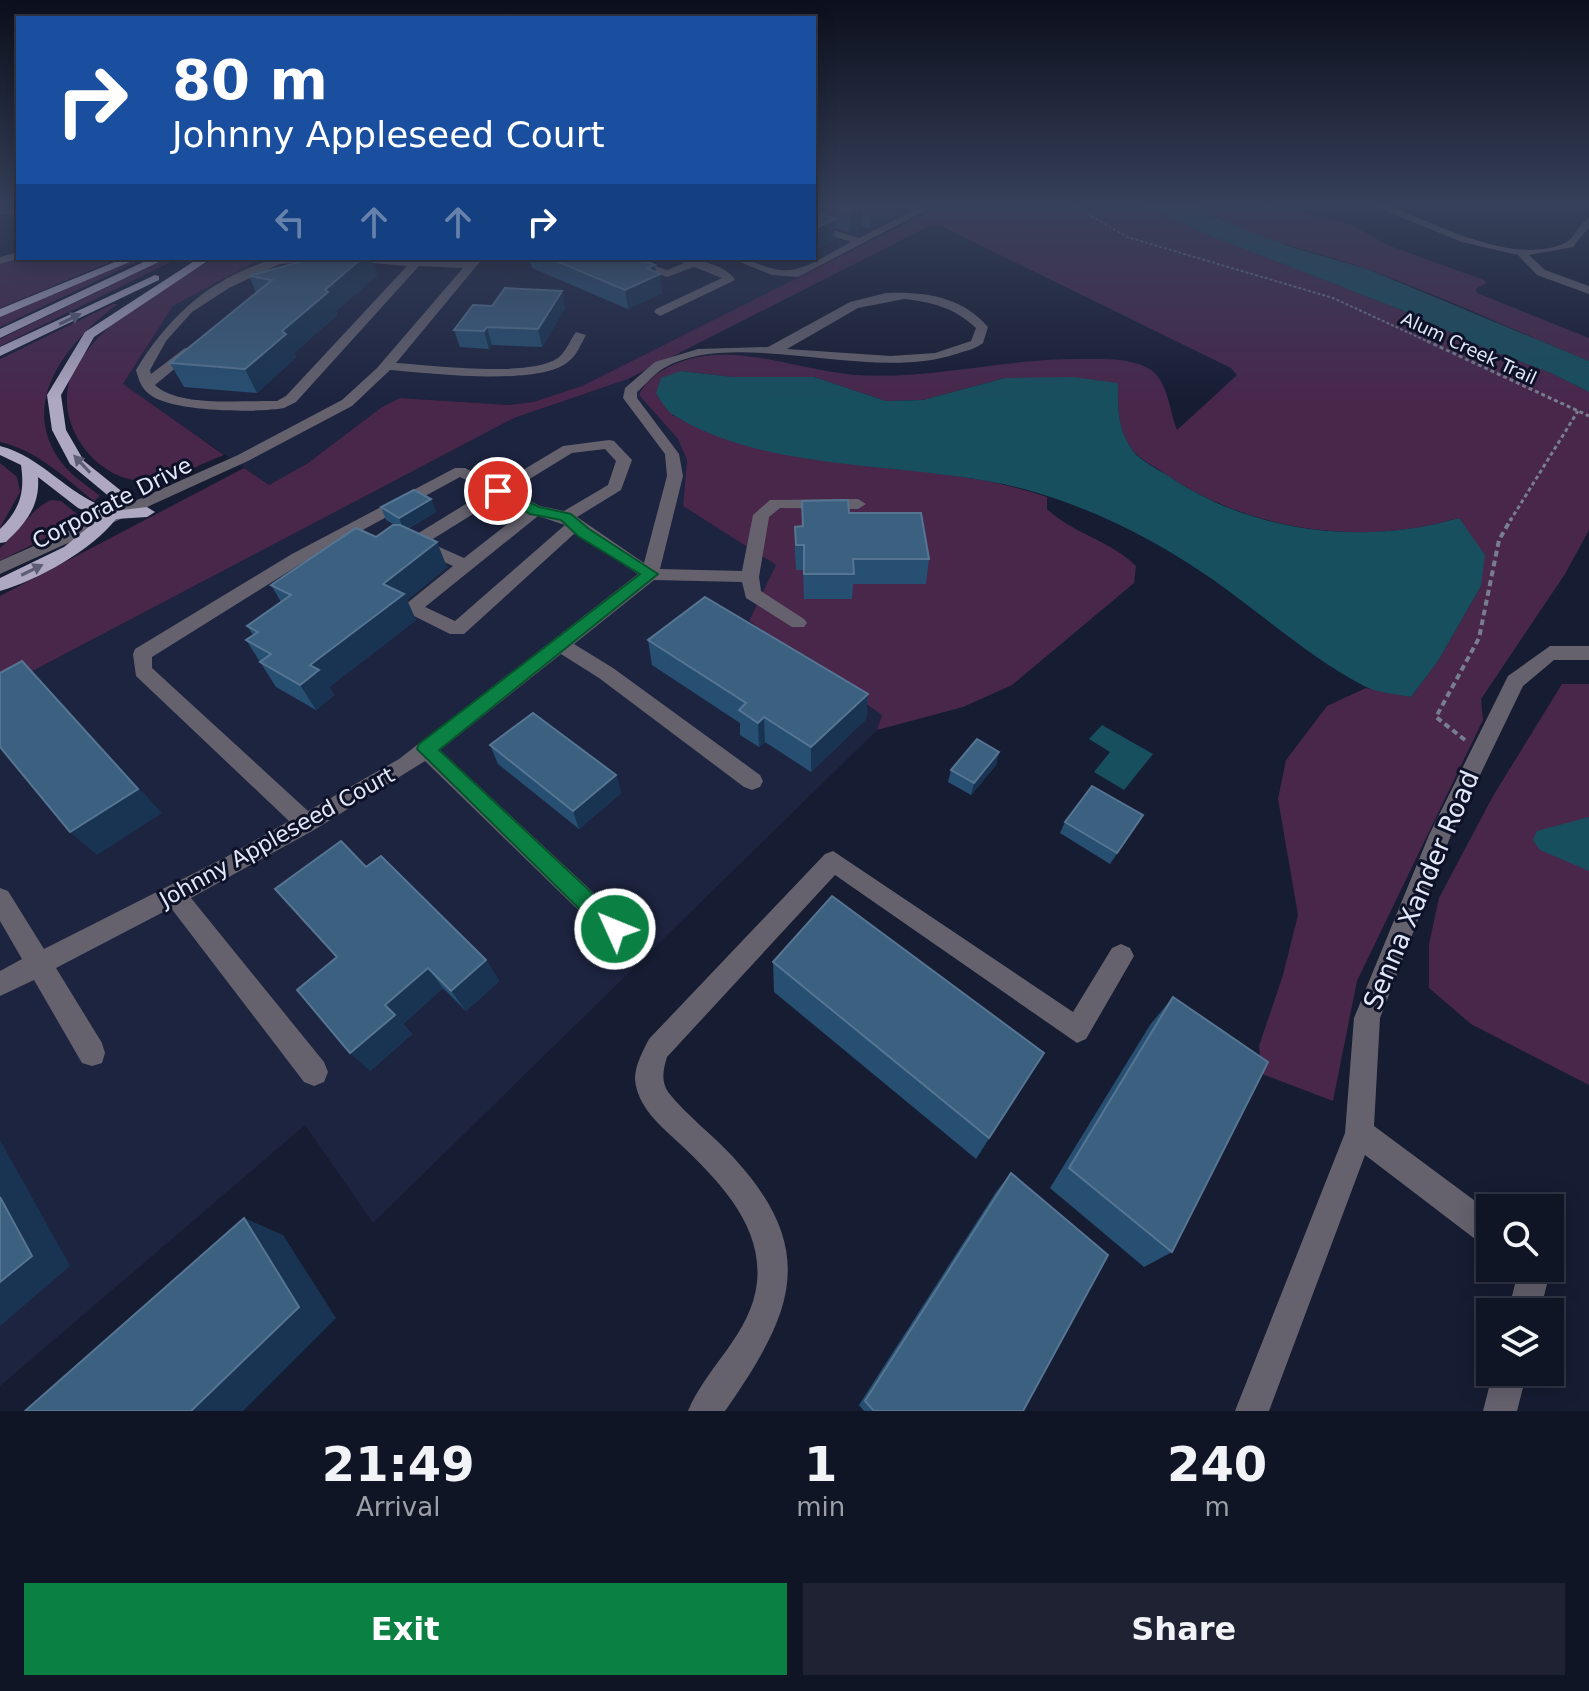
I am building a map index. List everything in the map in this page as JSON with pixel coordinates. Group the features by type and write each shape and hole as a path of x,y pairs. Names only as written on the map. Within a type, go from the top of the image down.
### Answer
{"main road":[{"path":"0,313 108,269"},
{"path":"0,334 138,269"},
{"path":"0,352 172,269"},
{"path":"63,554 114,514 119,497 78,464 59,430 54,395 89,335 190,269"},
{"path":"0,450 28,464 91,511 114,514 147,512"},
{"path":"0,538 20,517 32,496 28,464"},
{"name":"Corporate Drive","path":"0,585 63,554"}],"street":[{"path":"257,269 188,309 161,339 143,370 146,382 155,394 185,401 279,405 291,399 410,269"},
{"path":"277,275 285,269"},
{"name":"Corporate Drive","path":"63,554 340,408 386,366 467,269"},
{"path":"652,269 667,274 674,269"},
{"path":"660,312 729,280 727,276 709,269"},
{"path":"765,269 798,274 808,269"},
{"path":"1537,269 1589,290"},
{"path":"650,574 675,476 672,454 630,398 630,391 648,373 689,353 773,350 810,357 855,360 929,359 949,356 977,343 982,327 964,310 949,302 923,297 879,299 847,308 796,340 773,350"},
{"path":"386,366 523,372 548,368 564,360 580,335"},
{"path":"146,382 163,373 190,351"},
{"path":"415,543 568,449 609,444 624,460 615,487 570,521 457,629 412,608 535,510"},
{"name":"Corporate Drive","path":"0,568 243,458"},
{"path":"306,823 143,671 142,654 333,536 460,471 535,510 570,521 650,574 750,577"},
{"path":"798,623 752,594 750,577 761,515 776,503 858,504"},
{"path":"333,536 415,543 466,565"},
{"name":"Johnny Appleseed Court","path":"0,984 306,823 406,765 650,574"},
{"path":"560,644 606,673 752,781"},
{"name":"Senna Xander Road","path":"1252,1411 1359,1133 1367,1018 1440,835 1515,681 1550,653 1589,653"},
{"path":"426,749 615,929"},
{"path":"705,1411 755,1332 773,1285 773,1251 759,1213 712,1155 660,1105 650,1087 649,1067 658,1048 833,861 1077,1030 1121,956"},
{"path":"174,894 314,1072"},
{"path":"0,899 92,1053"},
{"path":"1359,1133 1476,1221"},
{"path":"1500,1411 1506,1386"}],"path":[{"name":"Alum Creek Trail","path":"1235,269 1333,298 1589,416"},
{"path":"1480,751 1436,717 1479,638 1499,540 1527,489 1578,411"}],"shaded area":[{"path":"0,269 94,269 0,308"},
{"path":"113,269 122,269 0,327 0,315"},
{"path":"145,269 157,269 0,346 0,339"},
{"path":"197,269 242,269 173,306 123,384 224,455 158,480 129,479 110,471 94,459 80,442 71,424 67,404 69,384 77,365 105,331 158,291"},
{"path":"242,269 816,269 582,386 533,402 508,405 400,398 382,407 308,463 269,485 123,385 173,306"},
{"path":"816,269 845,269 628,379 514,418 0,688 0,596 244,468 269,485 308,463 382,407 400,398 508,405 533,402 582,386"},
{"path":"1029,269 1296,269 1404,311 1589,392 1589,530 1565,574 1481,699 1483,720 1357,981 1333,1101 1262,1074 1259,1046 1283,975 1298,915 1278,799 1286,760 1327,706 1366,688 1411,697 1438,661 1481,586 1459,518 1422,527 1345,532 1270,521 1233,509 1165,474 1134,452 1121,425 1118,384 1005,378 923,400 886,401 814,377 733,377 681,371 672,415 738,441 788,455 958,476 1047,497 1047,509 1057,518 1115,550 1136,566 1134,583 1012,685 963,707 877,730 882,715 749,621 776,565 683,506 687,460 678,439 639,395 650,380 666,368 704,356 741,355 837,373 884,376 1057,359 1116,360 1146,367 1159,378 1177,430 1237,375 1231,368"},
{"path":"1296,269 1367,269 1589,361 1589,392 1551,373 1482,347 1404,311"},
{"path":"1367,269 1453,269 1484,280 1486,283 1476,289 1477,293 1589,338 1589,361 1451,302"},
{"path":"118,304 83,334 68,352 47,393 44,414 48,437 59,459 72,474 100,496 94,501 38,458 0,442 0,359"},
{"path":"681,371 733,377 814,377 886,401 923,400 1005,378 1073,377 1118,383 1121,424 1134,452 1202,496 1273,522 1310,529 1385,531 1423,527 1459,518 1485,555 1481,586 1438,661 1411,697 1375,690 1325,663 1171,552 1074,505 982,480 799,457 713,435 672,414 656,393 661,378"},
{"path":"628,379 642,387 639,395 678,439 687,460 683,506 777,565 749,621 882,715 877,730 373,1223 305,1125 0,1386 0,688 514,418"},
{"path":"0,463 17,477 20,492 0,528"},
{"path":"51,500 61,501 83,519 0,561 0,548 38,508"},
{"path":"1562,684 1589,684 1589,1085 1471,1024 1429,988 1429,944 1439,898 1493,796"},
{"path":"1102,725 1153,754 1124,790 1094,772 1110,752 1089,739"},
{"path":"1589,817 1589,871 1540,850 1533,840 1537,831"}],"building":[{"path":"275,269 349,269 325,290 328,292 282,331 286,334 245,369 170,363 272,280 249,276"},
{"path":"575,269 649,269 660,274 625,290"},
{"path":"505,288 562,291 538,329 487,327 484,331 454,330 473,305 492,306"},
{"path":"414,490 431,499 399,518 381,507"},
{"path":"848,500 849,513 921,513 929,559 853,559 854,574 804,574 804,545 796,545 795,527 803,526 802,501"},
{"path":"393,525 400,525 437,542 383,584 404,594 310,665 319,670 300,685 260,662 271,654 246,640 258,632 247,626 291,595 271,585 356,528 376,537"},
{"path":"705,597 868,694 811,747 764,717 758,723 739,710 746,703 648,640"},
{"path":"22,661 138,789 70,832 0,747 0,673"},
{"path":"533,713 616,775 573,811 490,745"},
{"path":"977,739 999,752 974,783 951,770"},
{"path":"1092,786 1143,815 1117,853 1065,822"},
{"path":"341,841 366,867 381,856 486,960 451,991 428,968 385,1005 395,1015 350,1053 297,990 337,957 275,889"},
{"path":"832,896 1044,1053 989,1138 773,962"},
{"path":"1173,997 1268,1062 1172,1252 1069,1168"},
{"path":"1011,1173 1108,1255 1023,1411 874,1411 865,1401"},
{"path":"0,1197 32,1256 0,1282"},
{"path":"244,1218 299,1307 191,1411 25,1411"}],"route":[{"path":"498,491 535,510 566,517 650,574 426,749 615,929"}]}
